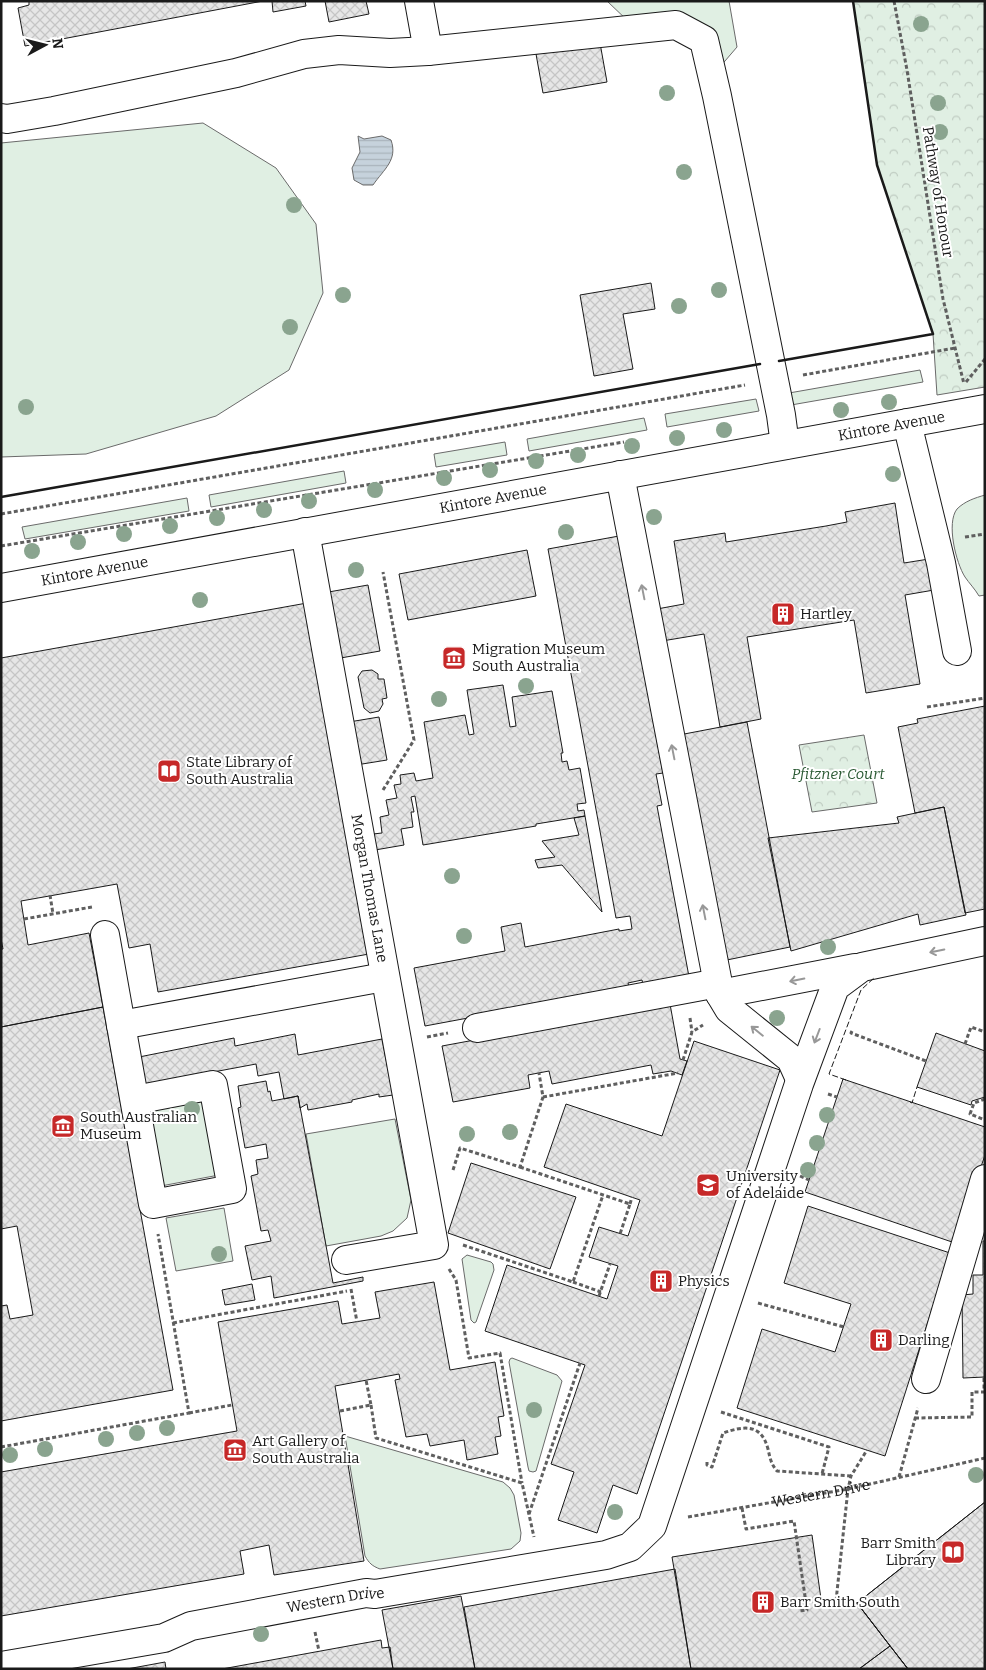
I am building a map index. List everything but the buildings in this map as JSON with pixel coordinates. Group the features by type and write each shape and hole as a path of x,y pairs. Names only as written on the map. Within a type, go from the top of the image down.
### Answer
{"street":[{"path":"419,1 428,51"},
{"path":"1,118 7,119 54,111 236,73 304,54 339,50 428,51 676,25 704,40 774,380 785,445"},
{"name":"Kintore Avenue","path":"1,588 985,409"},
{"path":"907,423 940,564 957,652"},
{"path":"620,474 719,989 729,1009 791,1059 800,1079"},
{"name":"Morgan Thomas Lane","path":"305,532 433,1240"},
{"path":"105,935 134,1100 153,1204 232,1189 213,1085 134,1100"},
{"path":"477,1028 862,967 985,941"},
{"name":"Western Drive","path":"1,1666 164,1638 191,1626 358,1595 375,1594 606,1555 630,1548 652,1526 800,1079 835,987 862,967"},
{"path":"121,1025 384,977"},
{"path":"926,1379 985,1179"},
{"path":"346,1260 433,1240"}],"path":[{"name":"Pathway of Honour","path":"894,1 907,70 943,299 964,384"},
{"path":"1,514 955,348"},
{"path":"959,385 964,384 985,359"},
{"path":"1,546 625,441"},
{"path":"380,795 414,740 383,572"},
{"path":"926,707 985,698"},
{"path":"50,895 53,914"},
{"path":"24,919 100,905 105,935"},
{"path":"853,1027 851,1033 926,1061"},
{"path":"965,1044 971,1027 985,1032"},
{"path":"520,1167 543,1097 539,1073"},
{"path":"543,1097 678,1073"},
{"path":"828,1094 837,1097"},
{"path":"985,1099 974,1103 970,1114 985,1120"},
{"path":"451,1174 460,1148 630,1204"},
{"path":"799,1177 809,1180"},
{"path":"573,1282 603,1195"},
{"path":"620,1234 632,1197"},
{"path":"153,1204 189,1412"},
{"path":"433,1240 601,1292"},
{"path":"433,1240 456,1280 469,1358 500,1353 522,1483 534,1540"},
{"path":"599,1296 610,1264"},
{"path":"173,1323 352,1290 356,1322"},
{"path":"754,1312 760,1294"},
{"path":"756,1302 844,1327"},
{"path":"529,1514 580,1363"},
{"path":"915,1418 972,1417 972,1392 984,1392 984,1378"},
{"path":"899,1477 926,1379"},
{"path":"366,1380 376,1438 522,1483"},
{"path":"724,1403 721,1412 829,1447 822,1474"},
{"path":"1,1447 232,1405"},
{"path":"340,1411 371,1405"},
{"path":"708,1459 707,1466 712,1467 723,1433 743,1427 751,1428 764,1438 772,1465 777,1471 851,1476"},
{"path":"836,1601 848,1488 851,1476 867,1450"},
{"name":"Western Drive","path":"656,1514 670,1519 742,1508 848,1488 985,1458"},
{"path":"742,1508 746,1529 794,1521 807,1610 799,1610"},
{"path":"314,1625 319,1651"}],"green space":[{"path":"607,1 729,1 737,47 713,75 696,31 629,22"},
{"path":"853,1 985,1 985,387 937,395 933,334 877,165"},
{"path":"203,123 276,168 316,224 323,293 289,370 216,416 86,454 1,457 1,143"},
{"path":"920,370 923,382 791,405 789,393"},
{"path":"756,399 759,411 667,427 665,414"},
{"path":"644,418 647,430 529,451 527,439"},
{"path":"505,442 507,455 436,467 434,454"},
{"path":"344,471 346,483 211,507 209,495"},
{"path":"985,495 985,595 979,596 965,577 958,562 952,524 954,515 960,506"},
{"path":"187,498 189,511 25,539 22,527"},
{"name":"Pfitzner Court","path":"864,735 877,803 812,812 799,745"},
{"path":"205,1098 219,1175 161,1186 147,1109"},
{"path":"395,1119 411,1200 407,1218 393,1231 381,1236 326,1246 306,1134"},
{"path":"224,1208 233,1261 176,1271 166,1218"},
{"path":"467,1255 491,1262 494,1270 476,1322 474,1323 471,1320 462,1259"},
{"path":"512,1358 557,1375 562,1381 536,1471 533,1472 529,1471 528,1467 509,1362"},
{"path":"345,1436 503,1482 514,1495 521,1533 520,1541 511,1549 380,1569 375,1567 365,1556"}],"shaded area":[{"path":"358,136 364,139 382,136 391,140 393,153 389,164 373,185 363,185 354,180 352,168 360,152"}],"fence":[{"path":"846,1080 829,1074 861,990 875,977"},
{"path":"910,1102 912,1103 917,1087"}],"wall":[{"path":"779,361 933,334 877,165 853,1"},
{"path":"1,497 760,364"}],"place":[{"name":"Hartley","path":"783,614"},
{"name":"Migration Museum South Australia","path":"454,658"},
{"name":"State Library of South Australia","path":"169,771"},
{"name":"South Australian Museum","path":"63,1126"},
{"name":"University of Adelaide","path":"708,1185"},
{"name":"Physics","path":"661,1281"},
{"name":"Darling","path":"881,1340"},
{"name":"Art Gallery of South Australia","path":"235,1450"},
{"name":"Barr Smith Library","path":"953,1552"},
{"name":"Barr Smith South","path":"763,1602"}]}
